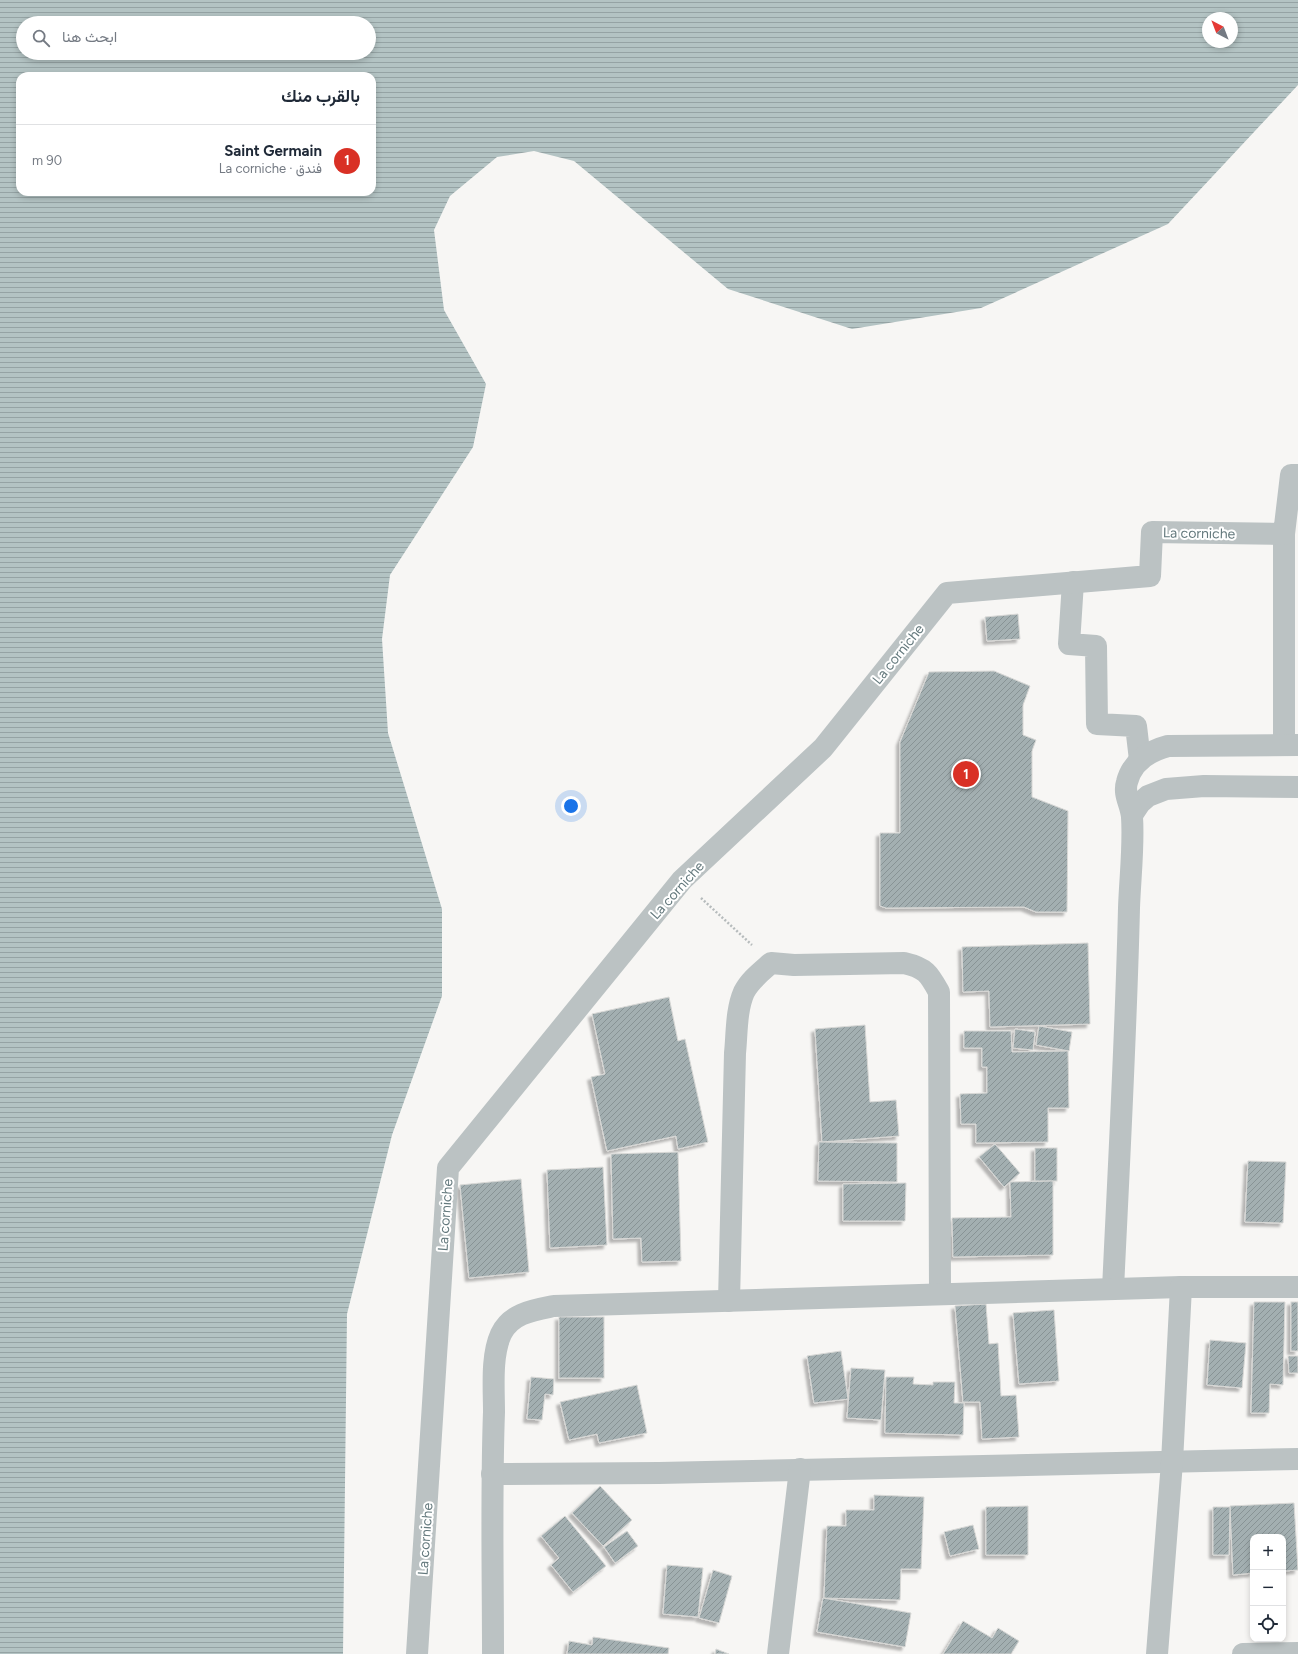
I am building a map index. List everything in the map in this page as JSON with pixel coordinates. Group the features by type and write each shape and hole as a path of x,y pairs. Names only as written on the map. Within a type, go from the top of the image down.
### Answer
{"street":[{"path":"1113,1289 1128,954 1132,816 1125,791 1127,780 1132,770 1140,760 1148,754 1168,746 1291,745 1284,534 1291,475 1298,475"},
{"name":"La corniche","path":"417,1654 448,1168 682,880 823,748 947,593 1150,576 1152,532 1284,534"},
{"path":"1073,582 1069,644 1096,646 1097,724 1136,726 1140,760"},
{"path":"1132,816 1140,803 1148,796 1166,789 1204,786 1298,786"},
{"path":"729,1301 735,1061 739,1015 744,992 754,978 772,963 794,965 904,963 917,966 930,975 939,992 940,1294"},
{"path":"1157,1654 1172,1462 1181,1287"},
{"path":"494,1654 492,1474 496,1353 501,1334 512,1320 526,1312 554,1306 1181,1287 1298,1287"},
{"path":"492,1474 659,1473 1298,1459"},
{"path":"778,1654 800,1469"},
{"path":"1243,1654 1298,1653"}],"path":[{"path":"682,880 772,963"}],"shaded area":[{"path":"0,0 1298,0 1298,85 1168,224 981,308 852,329 728,289 574,161 534,151 497,157 450,196 434,230 444,310 486,384 473,447 390,575 382,639 388,733 442,909 442,996 392,1135 347,1314 343,1654 0,1654"}],"building":[{"path":"1018,614 1020,639 987,641 985,617"},
{"path":"994,671 1030,686 1023,705 1023,735 1036,740 1032,751 1032,797 1068,811 1067,912 1036,912 1024,907 886,908 880,906 880,833 900,833 900,742 929,672"},
{"path":"1088,943 1090,1024 990,1027 989,991 963,992 962,947"},
{"path":"669,997 678,1041 685,1039 708,1142 678,1149 676,1136 607,1151 591,1077 605,1074 592,1014"},
{"path":"865,1025 870,1102 896,1100 899,1136 822,1142 815,1029"},
{"path":"1039,1026 1072,1032 1069,1051 1036,1045"},
{"path":"1015,1029 1035,1032 1033,1050 1013,1048"},
{"path":"964,1031 1011,1031 1012,1052 1068,1051 1069,1108 1048,1108 1048,1142 976,1143 976,1124 961,1124 960,1094 987,1093 987,1067 982,1067 982,1048 964,1048"},
{"path":"819,1142 897,1143 897,1182 818,1181"},
{"path":"995,1144 1020,1173 1004,1187 979,1157"},
{"path":"1035,1148 1057,1148 1057,1181 1035,1181"},
{"path":"678,1152 681,1261 642,1262 641,1238 613,1239 611,1154"},
{"path":"1248,1161 1286,1162 1283,1223 1245,1222"},
{"path":"603,1167 607,1245 550,1248 547,1170"},
{"path":"521,1179 529,1272 469,1278 460,1185"},
{"path":"1053,1181 1053,1255 953,1257 952,1218 1011,1217 1010,1182"},
{"path":"906,1183 905,1221 843,1221 843,1184"},
{"path":"1254,1302 1285,1302 1283,1385 1270,1384 1269,1413 1251,1413"},
{"path":"1291,1302 1298,1302 1298,1351 1291,1351"},
{"path":"986,1304 989,1344 998,1343 1001,1396 1016,1395 1019,1437 982,1439 980,1402 963,1402 955,1306"},
{"path":"1054,1310 1059,1381 1019,1384 1013,1313"},
{"path":"559,1317 604,1317 604,1378 559,1378"},
{"path":"1210,1340 1246,1343 1242,1388 1207,1385"},
{"path":"841,1351 848,1399 814,1403 807,1356"},
{"path":"1288,1356 1298,1356 1298,1373 1289,1373"},
{"path":"851,1368 885,1370 881,1420 847,1418"},
{"path":"531,1377 554,1379 553,1395 545,1394 542,1420 527,1419"},
{"path":"886,1377 914,1377 913,1384 933,1385 933,1382 955,1382 954,1403 964,1403 963,1435 885,1433"},
{"path":"637,1385 647,1433 599,1443 597,1434 569,1440 560,1402"},
{"path":"600,1486 632,1520 603,1546 572,1513"},
{"path":"874,1495 924,1497 921,1569 901,1569 900,1600 824,1598 827,1526 846,1526 846,1510 874,1510"},
{"path":"1294,1503 1298,1570 1286,1571 1286,1534 1250,1534 1250,1573 1233,1575 1230,1506"},
{"path":"1028,1506 1028,1555 986,1555 986,1507"},
{"path":"1213,1507 1230,1507 1229,1555 1213,1555"},
{"path":"565,1516 606,1566 573,1592 551,1565 559,1558 541,1536"},
{"path":"973,1525 979,1549 950,1556 944,1532"},
{"path":"627,1531 638,1546 615,1563 604,1547"},
{"path":"667,1565 703,1568 698,1617 663,1614"},
{"path":"713,1570 732,1576 719,1623 699,1618"},
{"path":"823,1598 911,1613 905,1647 817,1632"},
{"path":"963,1621 992,1638 998,1628 1019,1641 1011,1654 943,1654"},
{"path":"593,1637 669,1648 668,1654 567,1654 569,1641 592,1645"},
{"path":"716,1649 729,1654 715,1654"}],"place":[{"name":"Saint Germain","path":"966,774"}]}
